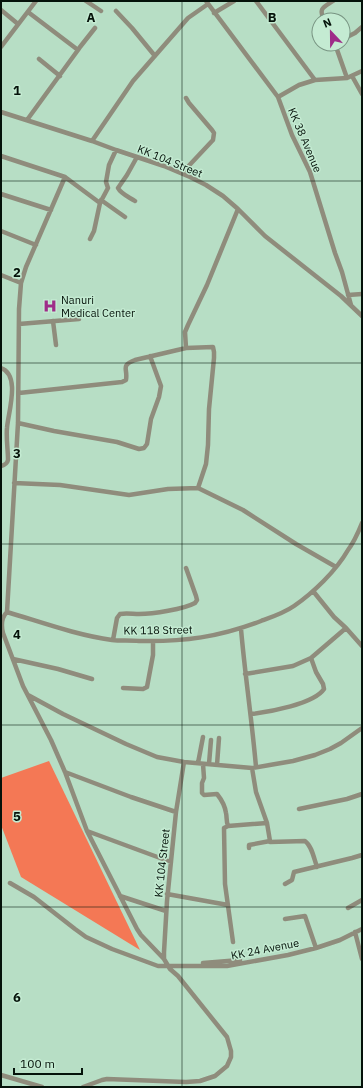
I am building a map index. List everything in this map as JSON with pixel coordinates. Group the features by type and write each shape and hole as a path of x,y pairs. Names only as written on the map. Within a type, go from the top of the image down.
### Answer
{"street":[{"path":"1,46 36,1"},
{"path":"86,1 101,12"},
{"path":"214,13 234,1"},
{"path":"256,1 315,80"},
{"path":"321,12 323,8 333,1"},
{"path":"92,141 133,81 188,18 207,3"},
{"name":"KK 38 Avenue","path":"207,3 278,97 292,135 310,172 351,305"},
{"path":"1,10 18,24"},
{"path":"28,12 78,50"},
{"path":"116,12 132,28 155,56"},
{"path":"351,35 362,27"},
{"path":"28,120 95,28"},
{"path":"338,52 346,78"},
{"path":"38,59 60,76"},
{"path":"278,97 300,85 315,80 346,78 362,71"},
{"path":"352,76 362,94"},
{"path":"182,173 214,140 214,133 186,98"},
{"name":"KK 104 Street","path":"1,112 92,141 182,173 217,193 238,209 264,236 351,305 362,316"},
{"path":"90,239 94,231 101,201 108,188 106,182 107,174 109,165 116,150"},
{"path":"1,156 65,177 125,217"},
{"path":"135,201 125,195 118,188 137,157"},
{"path":"65,177 26,267 21,283 19,309 18,423 7,612 3,616 3,633 23,686 65,772 87,831 141,935 164,959 227,1038 231,1050 231,1057 227,1066 215,1076 200,1081 186,1082 107,1079 83,1087"},
{"path":"1,194 51,210"},
{"path":"186,348 186,332 188,325 207,285 238,209"},
{"path":"1,231 36,245"},
{"path":"1,275 21,283"},
{"path":"348,296 362,294"},
{"path":"19,324 79,319"},
{"path":"53,321 56,346"},
{"path":"19,393 122,382 126,380 127,363 186,348 213,347 214,352 206,464 198,488"},
{"path":"18,423 117,442 139,449 144,448 147,444 151,419 161,391 161,386 150,356"},
{"path":"1,368 6,369 12,382 12,397 7,429 8,463 1,466"},
{"path":"14,483 60,485 129,495 168,489 198,488 243,510 296,544 336,567"},
{"name":"KK 118 Street","path":"7,612 71,631 113,640 189,640 241,629 275,616 292,607 313,590 336,567 348,552 362,523"},
{"path":"113,640 117,618 120,614 156,612 180,608 196,603 196,596 186,568"},
{"path":"313,590 334,617 362,646"},
{"path":"245,674 293,666 311,658 346,628"},
{"path":"241,629 245,674 251,714 254,784 267,823 270,842"},
{"path":"123,688 143,689 147,687 153,655 153,641"},
{"path":"251,714 272,712 290,707 320,694 324,689 323,684 316,672 311,658"},
{"path":"13,659 58,669 92,679"},
{"path":"27,694 63,714 126,744 157,757 184,762 254,768 293,761 315,755 341,743 360,730 362,736"},
{"path":"203,737 201,764 204,778 202,783 202,793 204,795 217,794 220,797 226,810 226,821 228,826"},
{"path":"217,765 219,738"},
{"path":"209,764 211,740"},
{"name":"KK 104 Street","path":"164,959 166,911 176,812 184,762"},
{"path":"65,772 176,812"},
{"path":"299,809 320,806 362,794"},
{"path":"233,942 225,881 224,828 228,826 267,823"},
{"path":"87,831 171,862"},
{"path":"249,848 249,845 270,842 305,841 308,843 312,851 316,866"},
{"path":"285,884 292,880 294,872 362,855"},
{"name":"KK 24 Avenue","path":"10,883 34,898 86,937 112,949 158,966 227,966 316,948 340,940 362,929"},
{"path":"168,894 228,904"},
{"path":"120,896 166,911"},
{"path":"348,908 362,900"},
{"path":"285,919 305,916 316,948"},
{"path":"355,932 362,959"},
{"path":"1,1075 42,1087"}],"shaded area":[{"path":"49,761 140,950 21,877 1,825 1,778"}],"place":[{"name":"Nanuri Medical Center","path":"50,306"}]}
